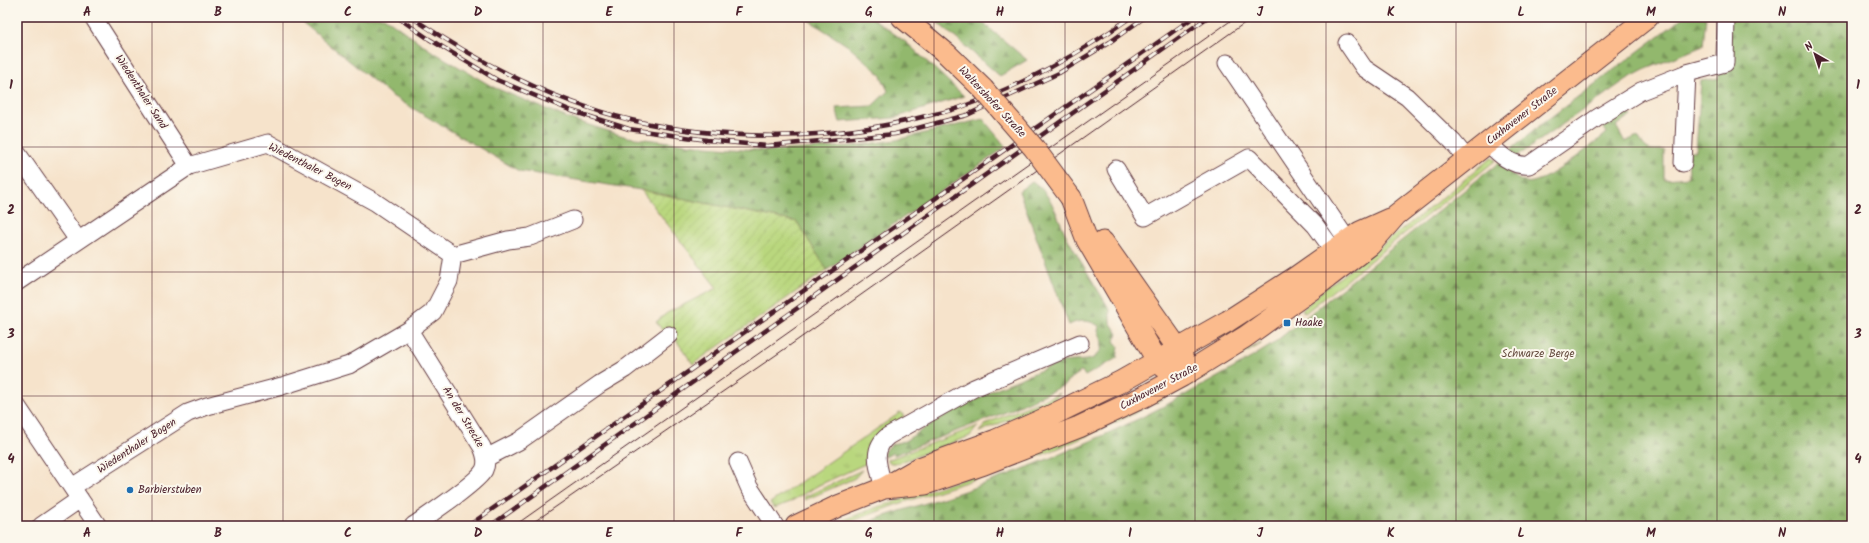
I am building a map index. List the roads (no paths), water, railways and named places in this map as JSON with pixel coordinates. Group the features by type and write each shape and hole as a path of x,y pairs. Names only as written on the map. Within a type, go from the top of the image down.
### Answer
{"main road":[{"name":"Waltershofer Straße","path":"902,17 946,54 983,89 1034,148 1094,228 1179,350"},
{"name":"Cuxhavener Straße","path":"884,488 925,484 1023,450 1114,411 1182,376 1245,337 1334,273 1370,245 1396,216 1648,17"},
{"name":"Waltershofer Straße","path":"1071,198 1087,240 1158,362"},
{"name":"Cuxhavener Straße","path":"796,526 838,506 884,488 920,468 996,440 1042,420 1158,362 1272,293 1360,232 1396,216"},
{"path":"1158,362 1171,372 1182,376 1184,365 1179,350"}],"street":[{"name":"Wiedenthaler Sand","path":"93,17 189,166"},
{"path":"1488,143 1501,156 1522,166 1529,165 1629,98 1664,81 1725,63 1726,17"},
{"path":"1347,43 1364,68 1407,97 1453,142 1467,159"},
{"path":"1227,63 1341,246"},
{"path":"1683,163 1687,73"},
{"name":"Wiedenthaler Bogen","path":"17,282 61,260 78,240 189,166 268,144 375,202 453,255 449,281 433,312 409,330 350,365 282,386 207,406 188,413 76,493 41,526"},
{"path":"17,153 78,240"},
{"path":"1116,169 1144,217 1249,158 1318,229 1341,246"},
{"path":"453,255 508,240 530,237 573,220"},
{"name":"An der Strecke","path":"409,330 482,447 486,458 484,470 474,480 413,526"},
{"path":"486,458 519,441 600,384 625,369 670,335"},
{"path":"884,488 876,456 879,446 888,436 974,388 1080,343"},
{"path":"17,406 98,526"},
{"path":"738,462 749,487 775,526"}],"tram line":[{"path":"514,526 1236,17"},
{"path":"528,526 789,346 1253,17"}],"railway":[{"path":"397,17 429,39 497,80 572,111 629,129 707,140 767,146 895,134 967,115 1059,73 1110,42 1145,17"},
{"path":"411,17 436,34 516,78 544,91 602,112 631,120 667,127 741,135 779,136 853,130 890,124 959,108 1007,89 1050,68 1092,43 1131,17"},
{"path":"468,526 1194,17"},
{"path":"490,526 1208,17"}],"place":[{"name":"Haake","path":"1287,323"},
{"name":"Barbierstuben","path":"130,490"}],"park label":[{"name":"Schwarze Berge","path":"1538,354"}]}
